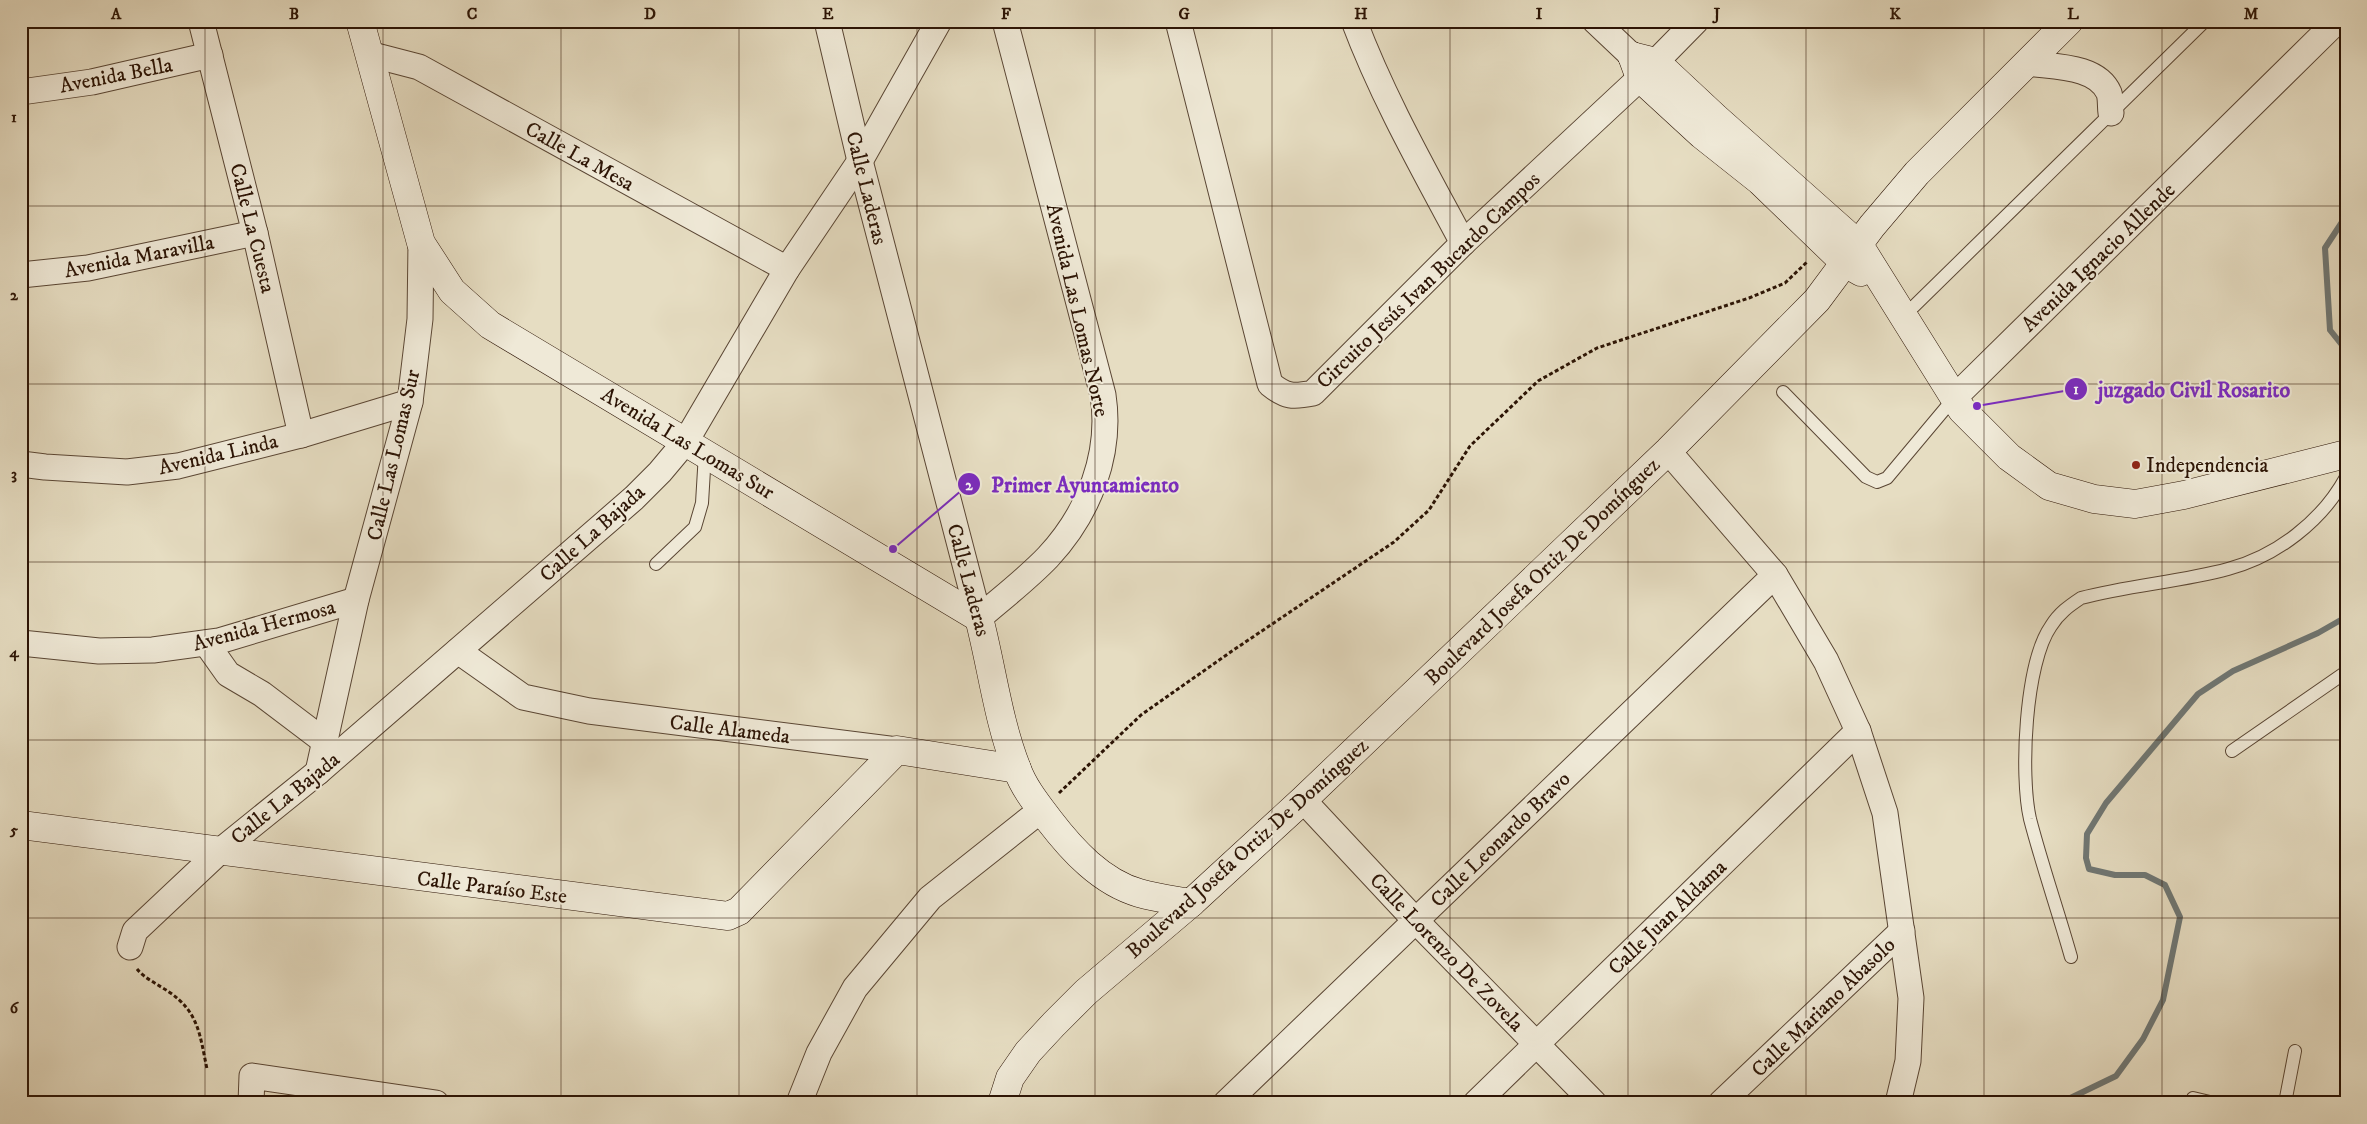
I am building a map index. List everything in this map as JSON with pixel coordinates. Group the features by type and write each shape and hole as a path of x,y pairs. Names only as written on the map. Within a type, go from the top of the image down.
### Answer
{"street":[{"name":"Calle La Cuesta","path":"201,21 255,233 301,435"},
{"name":"Calle Las Lomas Sur","path":"318,772 356,600 410,402 420,319 421,243 360,21"},
{"name":"Calle Laderas","path":"827,21 860,161 979,618 1003,722 1017,769 1027,790 1072,850 1101,873 1137,892 1191,903"},
{"name":"Calle La Bajada","path":"130,947 135,932 219,852 318,772 634,498 696,447 787,269 860,161 939,21"},
{"name":"Avenida Las Lomas Norte","path":"979,618 1047,557 1066,535 1095,481 1104,444 1106,418 1103,395 1004,21"},
{"name":"Circuito Jesús Ivan Bucardo Campos","path":"1178,21 1270,384 1283,395 1300,396 1313,393 1643,65 1696,21"},
{"path":"1354,21 1368,59 1463,243"},
{"path":"1595,21 1709,127 1760,181 1882,284 1904,315 1962,410 2009,457 2049,486 2094,499 2135,504 2184,495 2346,454"},
{"name":"Boulevard Josefa Ortiz De Domínguez","path":"1002,1103 1010,1078 1028,1052 1086,992 1191,903 1303,800 1668,451 1817,300 1843,251 1917,173 2069,21"},
{"name":"Avenida Ignacio Allende","path":"1954,398 2338,21"},
{"name":"Calle La Mesa","path":"369,54 419,67 787,269"},
{"name":"Avenida Bella","path":"21,92 92,82 210,55"},
{"path":"2027,63 2079,70 2098,78 2109,94 2111,113"},
{"name":"Avenida Maravilla","path":"21,275 88,268 255,233"},
{"name":"Avenida Las Lomas Sur","path":"421,243 452,291 490,325 979,618"},
{"name":"Avenida Linda","path":"21,464 127,472 178,466 301,435 410,402"},
{"path":"1668,451 1775,575 1826,660 1858,731 1885,813 1911,998 1908,1061 1898,1103"},
{"name":"Calle Leonardo Bravo","path":"1226,1103 1775,575"},
{"name":"Avenida Hermosa","path":"21,643 98,651 152,650 219,641 356,600"},
{"path":"206,643 228,674 262,694 324,741"},
{"name":"Calle Alameda","path":"458,651 523,697 589,712 897,750 1017,769"},
{"name":"Calle Juan Aldama","path":"1476,1103 1534,1043 1858,731"},
{"name":"Calle Paraíso Este","path":"21,825 219,852 728,916 739,911 897,750"},
{"name":"Calle Lorenzo De Zovela","path":"1303,800 1415,920 1594,1103"},
{"path":"798,1103 819,1053 855,988 867,973 930,898 1041,810"},
{"name":"Calle Mariano Abasolo","path":"1721,1103 1902,931"},
{"path":"251,1103 252,1076 436,1103"}],"lane":[{"path":"1904,315 2205,21"},
{"path":"1783,392 1866,477 1876,482 1887,478 1954,398"},
{"path":"656,564 695,527 702,503 696,447"},
{"path":"2071,957 2030,818 2025,777 2028,704 2040,654 2050,627 2064,610 2081,598 2229,569 2268,553 2294,537 2324,510 2346,477"},
{"path":"2232,751 2346,672"},
{"path":"2285,1103 2295,1051"},
{"path":"2193,1098 2214,1103"}],"path":[{"path":"1041,810 1140,715 1394,542 1429,510 1470,446 1538,381 1597,348 1749,298 1785,283 1843,251"},
{"path":"130,947 131,960 139,972 180,999 190,1012 198,1025 208,1069"}],"waterway":[{"path":"2346,216 2325,248 2330,330 2346,350"},
{"path":"2060,1103 2116,1076 2143,1039 2163,1000 2180,917 2165,885 2145,875 2115,875 2089,869 2086,858 2087,834 2106,803 2198,694 2233,671 2318,633 2346,617"}],"place":[{"name":"juzgado Civil Rosarito","path":"1977,406"},
{"name":"Independencia","path":"2136,465"},
{"name":"Primer Ayuntamiento","path":"893,549"}]}
